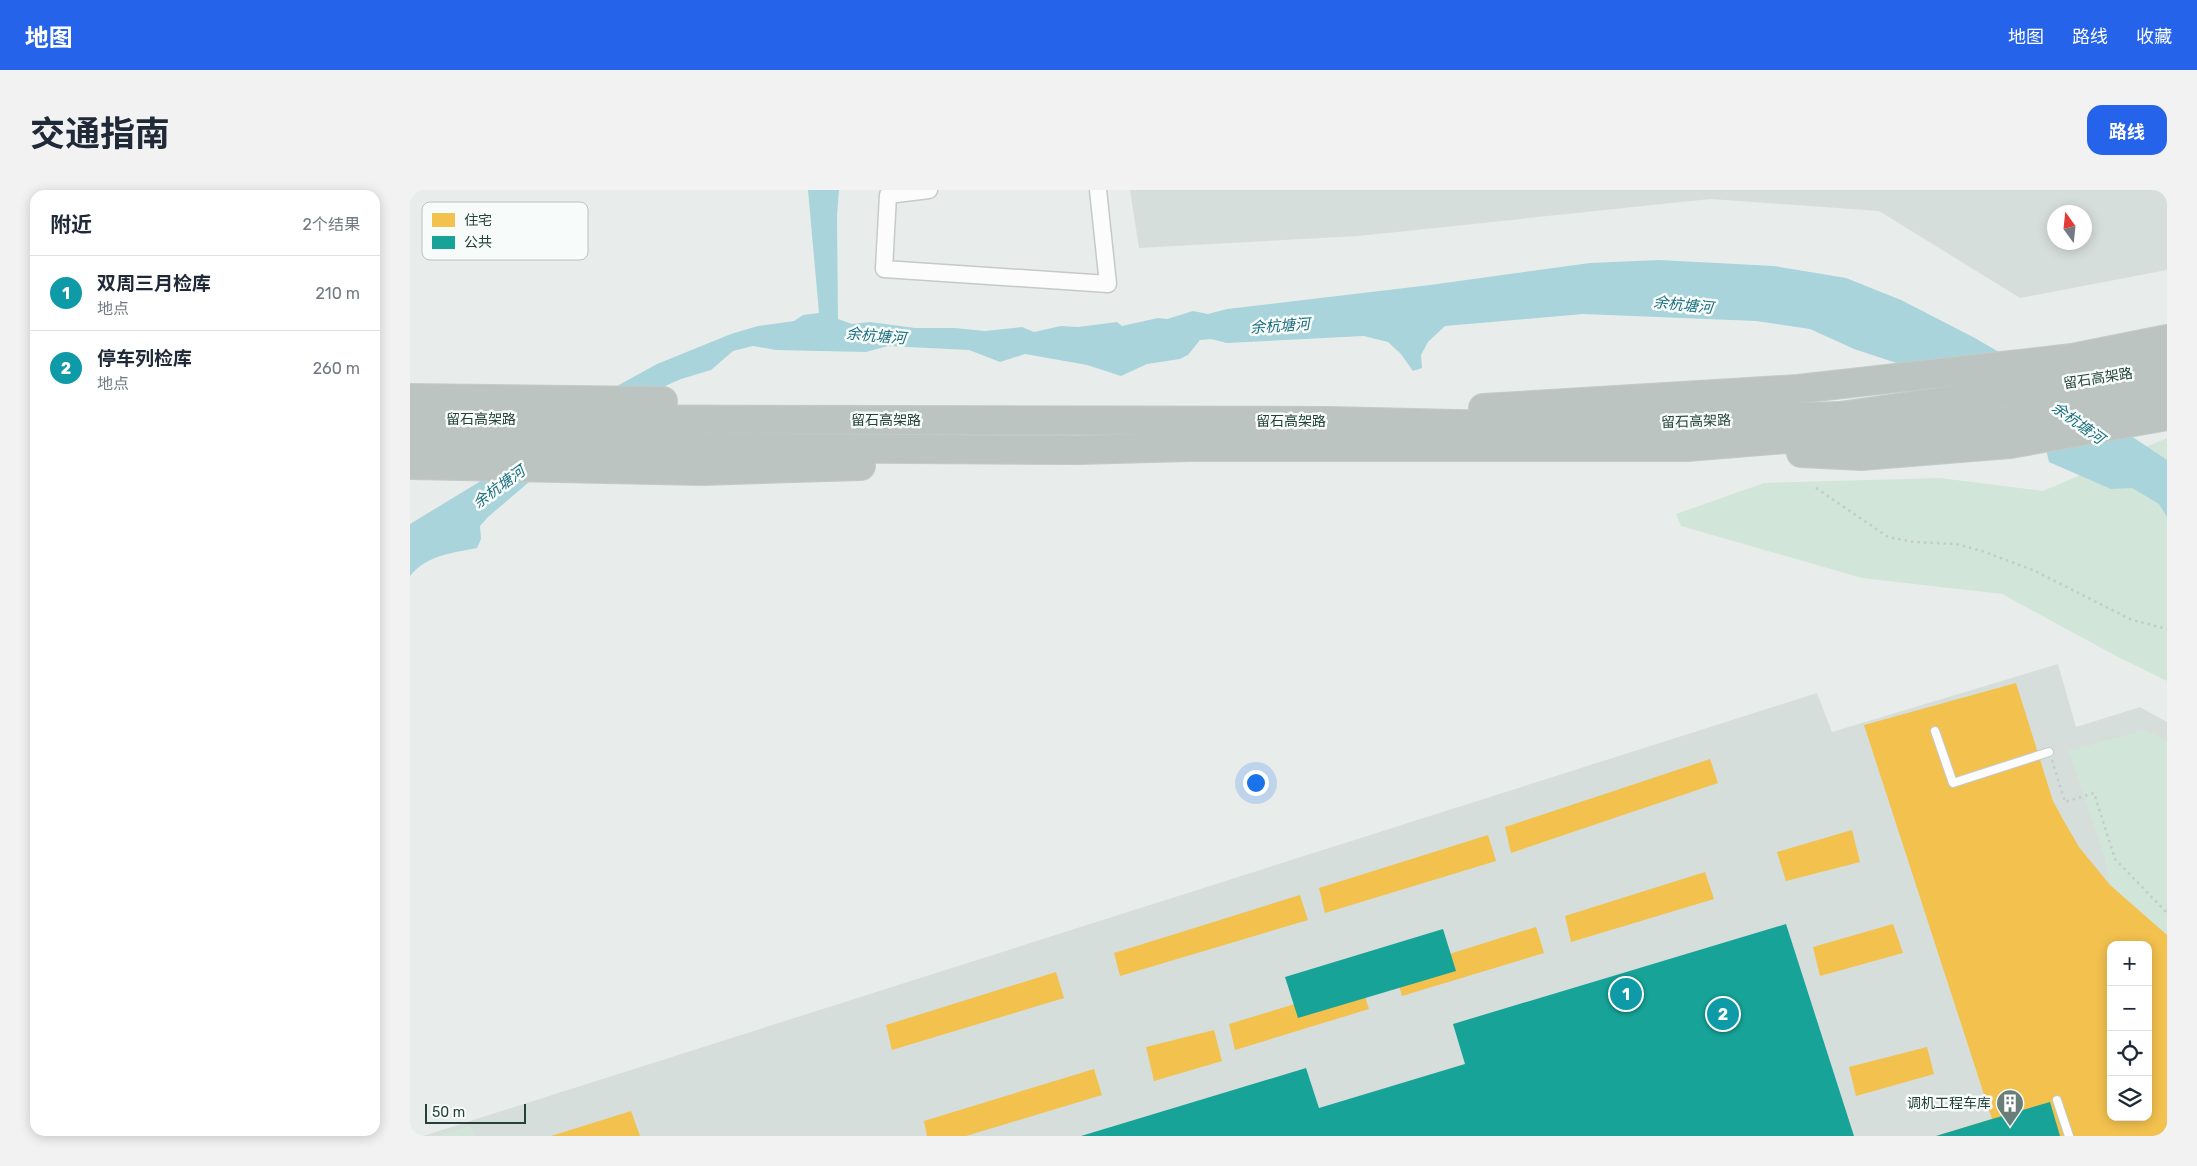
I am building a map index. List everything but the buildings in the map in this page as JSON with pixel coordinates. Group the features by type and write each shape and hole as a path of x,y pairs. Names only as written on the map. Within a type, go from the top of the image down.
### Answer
{"highway":[{"path":"1330,421 1497,406 1798,389 2072,358 2167,339"},
{"name":"留石高架路","path":"410,419 1330,421 1499,425 1840,416 2071,382 2167,365"},
{"name":"留石高架路","path":"410,446 1078,450 1190,446 1687,447 1999,422 2167,392"},
{"path":"410,398 882,403 1086,421"},
{"path":"1687,447 1862,456 2010,444 2167,416"},
{"path":"410,465 702,471 881,466 1078,450"}],"street":[{"path":"929,190 888,195 884,269 1108,284 1098,190"}],"lane":[{"path":"1935,731 1953,783 2049,752"},
{"path":"2057,1100 2069,1136"}],"path":[{"path":"1816,488 1888,537 1914,542 1956,544 1982,551 2033,570 2132,620 2167,628"},
{"path":"2049,752 2065,802 2094,793 2115,859 2167,913"}],"shaded area":[{"path":"1130,190 2167,190 2167,270 2020,298 1879,211 1710,199 1359,236 1139,248"},
{"path":"2058,664 2076,727 2140,707 2167,722 2167,1136 423,1136 1817,693 1832,732"}],"green space":[{"path":"2167,438 2167,681 2116,656 2002,594 1862,578 1681,526 1676,514 1764,483 1940,478 2043,491"},
{"path":"2144,730 2167,741 2167,935 2110,885 2105,858 2069,751"},
{"path":"471,1126 474,1136 438,1136"}],"water":[{"name":"余杭塘河","path":"808,190 839,190 837,216 838,319 852,324 870,322 915,328 955,328 985,331 1022,327 1034,332 1061,326 1078,327 1117,322 1122,326 1158,318 1167,319 1193,311 1208,314 1227,309 1430,285 1590,263 1659,260 1774,266 1846,278 1901,300 1973,337 2049,381 2167,460 2167,517 2159,504 2132,488 2111,489 2049,462 2043,437 2018,406 1989,389 1956,393 1912,368 1854,349 1810,329 1756,321 1583,314 1445,326 1428,342 1421,355 1422,368 1413,371 1401,354 1388,342 1364,336 1227,343 1211,339 1200,340 1188,355 1180,359 1147,364 1121,376 1087,365 1025,354 1000,362 969,350 888,346 866,352 776,350 753,346 733,351 711,370 681,379 638,398 619,411 595,434 569,448 488,517 480,526 481,539 477,548 432,559 424,563 410,576 410,524 489,476 586,404 610,394 617,386 657,364 731,334 758,326 794,321 803,315 819,313"}],"place":[{"name":"双周三月检库","path":"1626,994"},
{"name":"停车列检库","path":"1723,1014"},
{"name":"调机工程车库","path":"2010,1127"}]}
